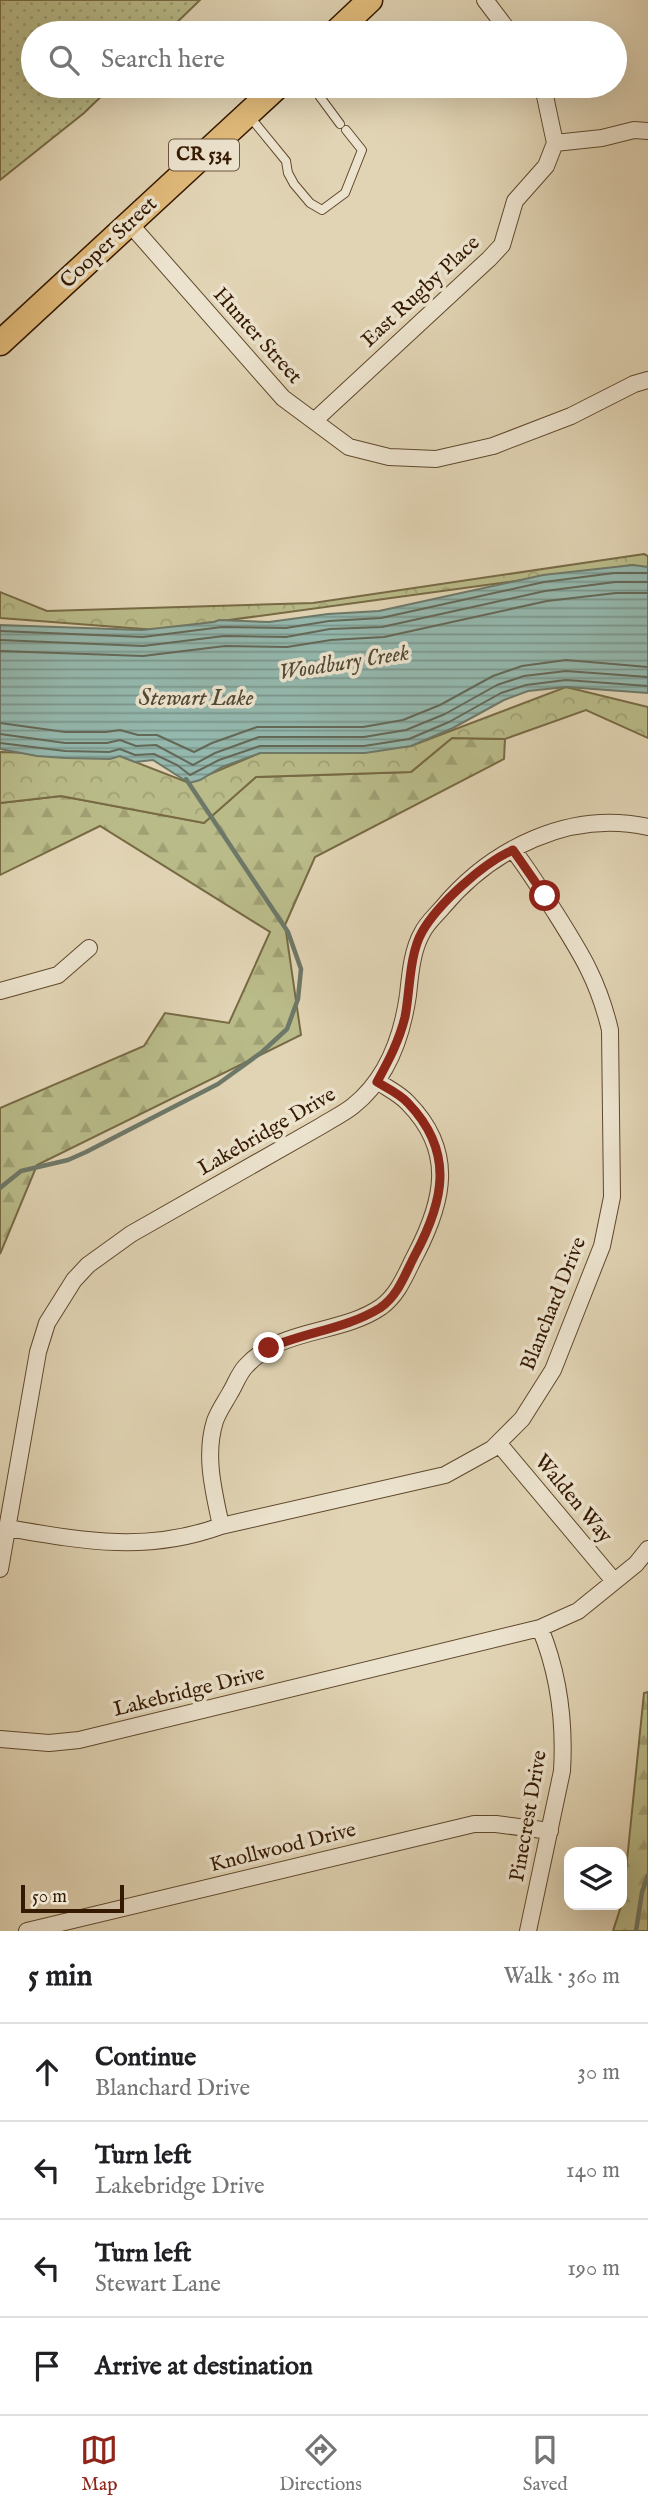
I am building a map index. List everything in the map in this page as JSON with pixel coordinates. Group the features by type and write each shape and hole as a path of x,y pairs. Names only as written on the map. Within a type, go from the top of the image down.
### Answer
{"main road":[{"path":"348,21 370,0"},
{"name":"Cooper Street","path":"0,343 265,98"}],"street":[{"path":"485,0 501,21"},
{"path":"545,98 555,143 602,138 634,130 648,131"},
{"name":"East Rugby Place","path":"314,421 502,245 515,201 546,166 555,143"},
{"name":"Hunter Street","path":"130,224 283,398 349,447 389,457 436,458 493,446 571,416 606,397 648,380"},
{"name":"Lakebridge Drive","path":"0,1569 38,1352 47,1324 74,1280 108,1249 352,1107 377,1082 396,1047 405,1016 421,933 457,890 482,867 544,834 576,824 612,822 648,827"},
{"name":"Blanchard Drive","path":"8,1528 74,1540 118,1544 158,1542 195,1536 220,1527 445,1475 499,1444 522,1419 553,1370 602,1247 612,1198 610,1030 604,1003 589,966 528,868 513,850"},
{"path":"0,991 58,975 89,948"},
{"path":"220,1527 209,1446 215,1420 245,1366 269,1348 292,1338 340,1325 381,1307 396,1294 434,1216 441,1184 438,1155 426,1125 407,1101 377,1082"},
{"name":"Walden Way","path":"499,1444 614,1581"},
{"name":"Lakebridge Drive","path":"0,1739 49,1743 79,1740 540,1628 578,1611 636,1564 648,1549"},
{"name":"Pinecrest Drive","path":"528,1931 562,1771 563,1717 555,1672 540,1628"},
{"name":"Knollwood Drive","path":"27,1931 87,1924 474,1824 550,1831"}],"lane":[{"path":"248,114 286,161 294,184 310,204 322,210 345,193 362,150 321,98"}],"green space":[{"path":"0,0 200,0 178,21 21,21 21,98 100,98 0,180"},
{"path":"644,554 648,556 648,572 633,565 156,630 0,618 0,592 47,611 313,603"},
{"path":"566,687 648,707 648,738 586,710 505,739 452,738 411,772 256,777 204,823 61,796 0,803 0,752 120,756 189,783 260,753 411,746"},
{"path":"452,738 505,739 504,759 315,857 285,925 301,1035 37,1165 0,1254 0,1108 144,1046 165,1013 229,1023 270,932 100,826 0,875 0,803 61,796 204,823 256,777 411,772"},
{"path":"648,1692 648,1931 613,1931 620,1910 627,1910 627,1861 644,1693"}],"water":[{"name":"Stewart Lake","path":"633,565 648,567 648,693 566,687 528,691 411,746 365,753 260,753 189,783 153,760 135,762 120,756 110,759 37,756 0,749 0,625 142,630 219,620 269,622 379,611 543,575"}],"waterway":[{"path":"0,1188 21,1171 68,1160 218,1084 262,1052 287,1029 298,999 301,969 288,932 186,779"},
{"path":"636,1931 642,1892 648,1875"}],"route":[{"path":"269,1348 292,1338 363,1317 381,1307 396,1294 434,1216 441,1184 438,1155 426,1125 407,1101 377,1082 396,1047 405,1016 421,933 457,890 482,867 513,850 545,896"}],"water label":[{"name":"Woodbury Creek","path":"344,663"}]}
